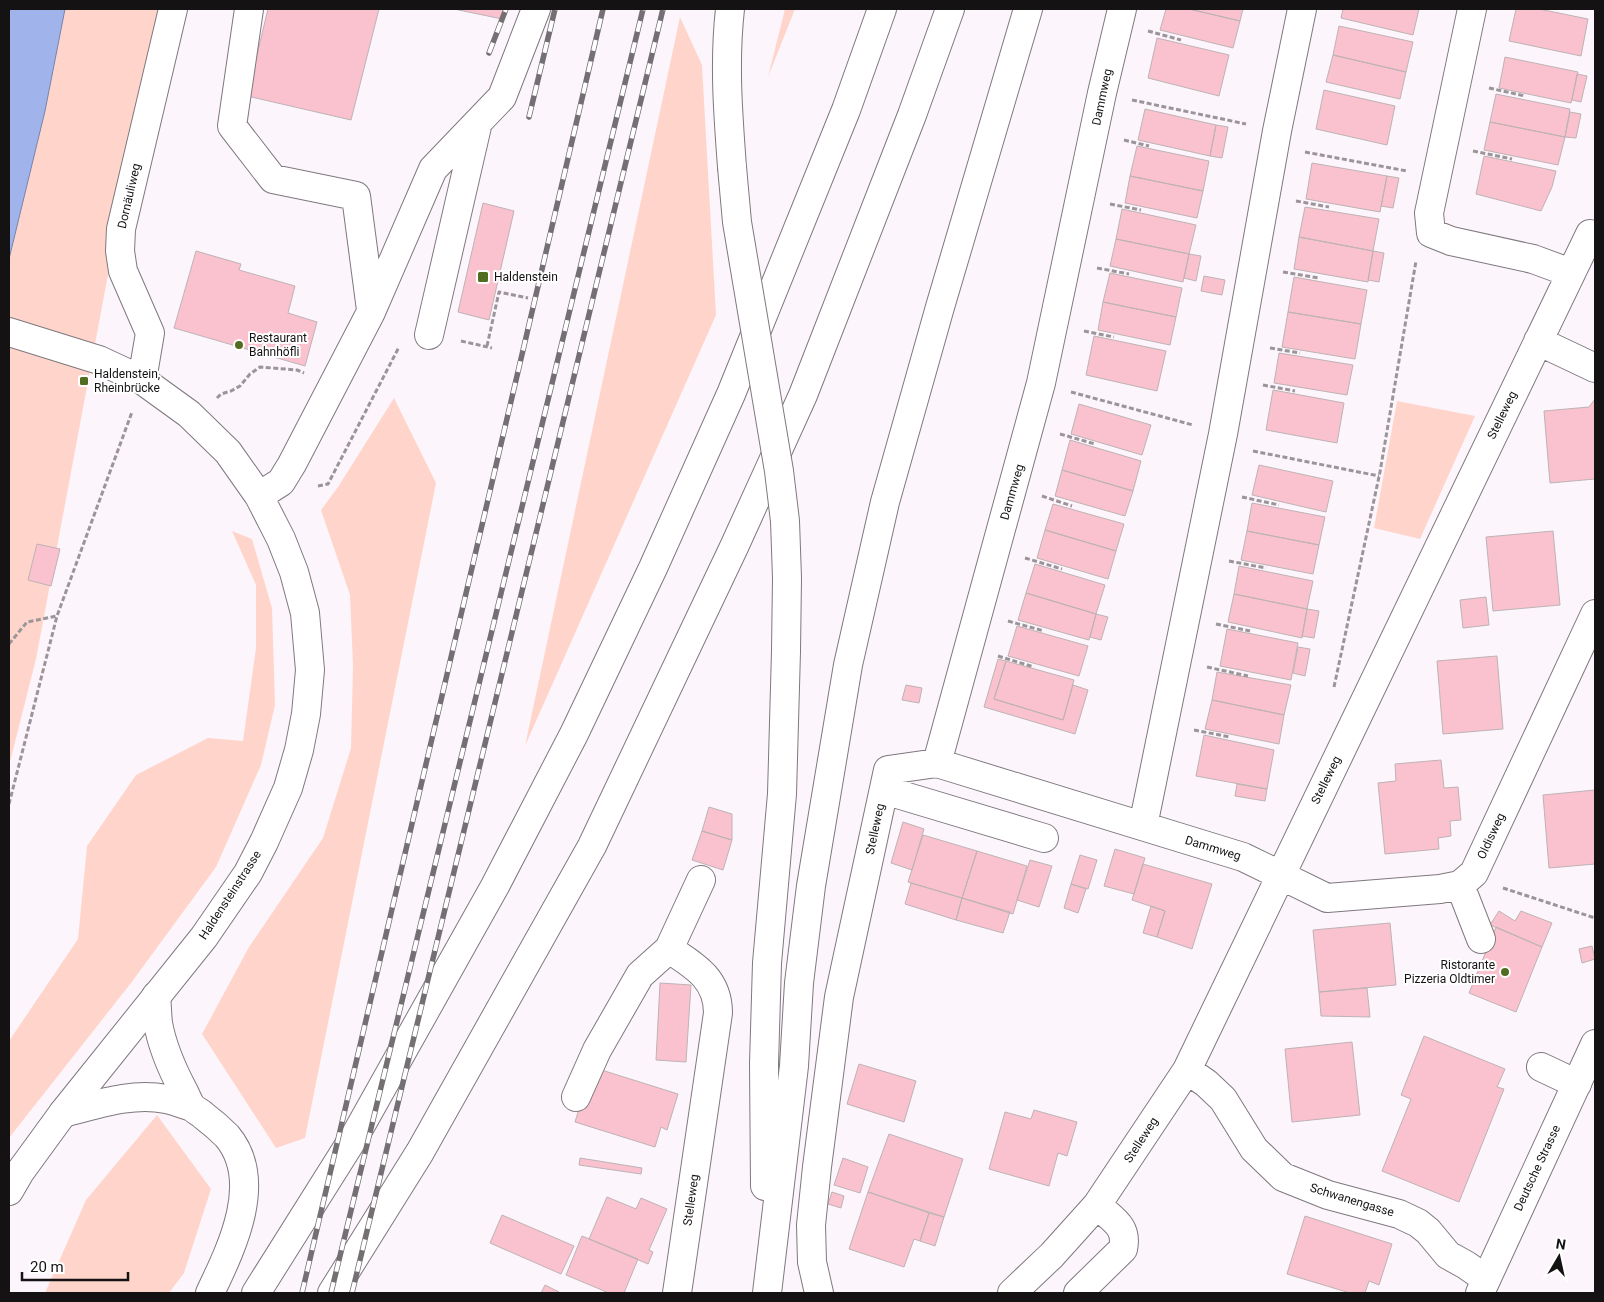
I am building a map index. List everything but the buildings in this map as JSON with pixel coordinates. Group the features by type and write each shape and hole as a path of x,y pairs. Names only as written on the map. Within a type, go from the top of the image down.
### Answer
{"main road":[{"name":"Dornäuliweg","path":"142,380 150,333 123,271 120,251 121,229 173,9"},
{"path":"249,9 232,126 273,179 356,196 371,312"},
{"path":"259,496 282,482 371,312 433,169 502,98 536,9"},
{"path":"730,9 726,94 737,222 780,481 785,530 786,651 782,794 767,963 764,1064 767,1293 794,1066 799,982 811,886 848,665 885,502 940,307 1028,9"},
{"path":"256,1293 356,1134 494,886 574,734 653,568 731,394 846,110 882,9"},
{"path":"332,1293 420,1152 526,960 592,846 734,547 803,395 912,115 950,9"},
{"name":"Dammweg","path":"1122,9 1102,93 1042,384 937,763 1243,857 1280,876"},
{"path":"1143,826 1222,439 1276,139 1302,9"},
{"path":"1472,9 1429,213 1431,233 1450,241 1533,259 1571,273"},
{"path":"429,335 478,122"},
{"name":"Stelleweg","path":"1012,1293 1052,1255 1097,1205 1187,1070 1590,234"},
{"name":"Haldensteinstrasse","path":"9,332 99,360 142,380 189,414 228,452 259,496 281,539 294,572 305,613 310,670 306,714 299,750 288,788 248,873 204,937 63,1114 20,1172 9,1191"},
{"path":"1538,341 1595,368"},
{"name":"Oldisweg","path":"1467,879 1595,614"},
{"name":"Stelleweg","path":"819,1293 812,1262 811,1225 839,997 888,770 937,763"},
{"path":"884,790 1044,838"},
{"path":"1280,876 1326,898 1440,889 1467,879 1481,939"},
{"path":"576,1097 597,1050 640,974 669,949 701,880"},
{"name":"Stelleweg","path":"669,949 694,965 713,986 718,1001 718,1013 677,1293"},
{"path":"156,996 158,1023 165,1051 192,1107"},
{"name":"Deutsche Strasse","path":"1483,1286 1595,1044"},
{"path":"1541,1067 1577,1084"},
{"name":"Schwanengasse","path":"1187,1070 1223,1098 1254,1149 1284,1177 1328,1196 1399,1214 1418,1223 1428,1231 1448,1255 1466,1265 1483,1286"},
{"path":"63,1114 118,1099 140,1097 164,1099 192,1107 228,1137 238,1156 243,1173 241,1215 224,1264 210,1293"},
{"path":"1078,1293 1123,1249 1125,1239 1123,1230 1097,1205"}],"path":[{"path":"1457,81 1525,96"},
{"path":"1102,93 1276,139 1437,176"},
{"path":"1332,694 1379,476 1416,262 1422,241 1431,233"},
{"path":"487,346 499,292 528,298"},
{"path":"318,486 328,484 408,330 492,348"},
{"path":"215,399 221,394 231,392 240,386 250,374 260,367 297,370 310,376"},
{"path":"9,804 56,616 136,404 142,380"},
{"path":"1042,384 1222,439 1379,476"},
{"path":"9,644 28,622 56,616"},
{"path":"1177,661 1248,676"},
{"path":"1467,879 1490,883 1595,918"}],"shaded area":[{"path":"65,9 166,9 107,280 36,659 9,766 9,259 45,111"},
{"path":"785,9 795,9 768,77"},
{"path":"680,17 702,65 716,315 525,746"},
{"path":"394,398 436,483 305,1138 276,1148 202,1034 249,947 323,838 351,748 353,666 350,595 321,510 338,487"},
{"path":"1397,401 1475,416 1420,539 1374,528"},
{"path":"232,531 252,539 272,608 275,705 261,765 216,867 131,983 9,1138 9,1041 78,939 87,846 136,775 208,738 243,741 256,648 256,585"},
{"path":"157,1115 211,1189 184,1273 169,1293 45,1293 86,1200"}],"water":[{"path":"9,9 65,9 45,111 9,259"}],"railway":[{"path":"489,53 506,9"},
{"path":"529,117 555,9"},
{"path":"302,1293 603,9"},
{"path":"331,1293 643,9"},
{"path":"352,1293 663,9"}],"place":[{"name":"Haldenstein","path":"483,277"},
{"name":"Restaurant Bahnhöfli","path":"239,345"},
{"name":"Haldenstein, Rheinbrücke","path":"84,381"},
{"name":"Ristorante Pizzeria Oldtimer","path":"1505,972"}]}
